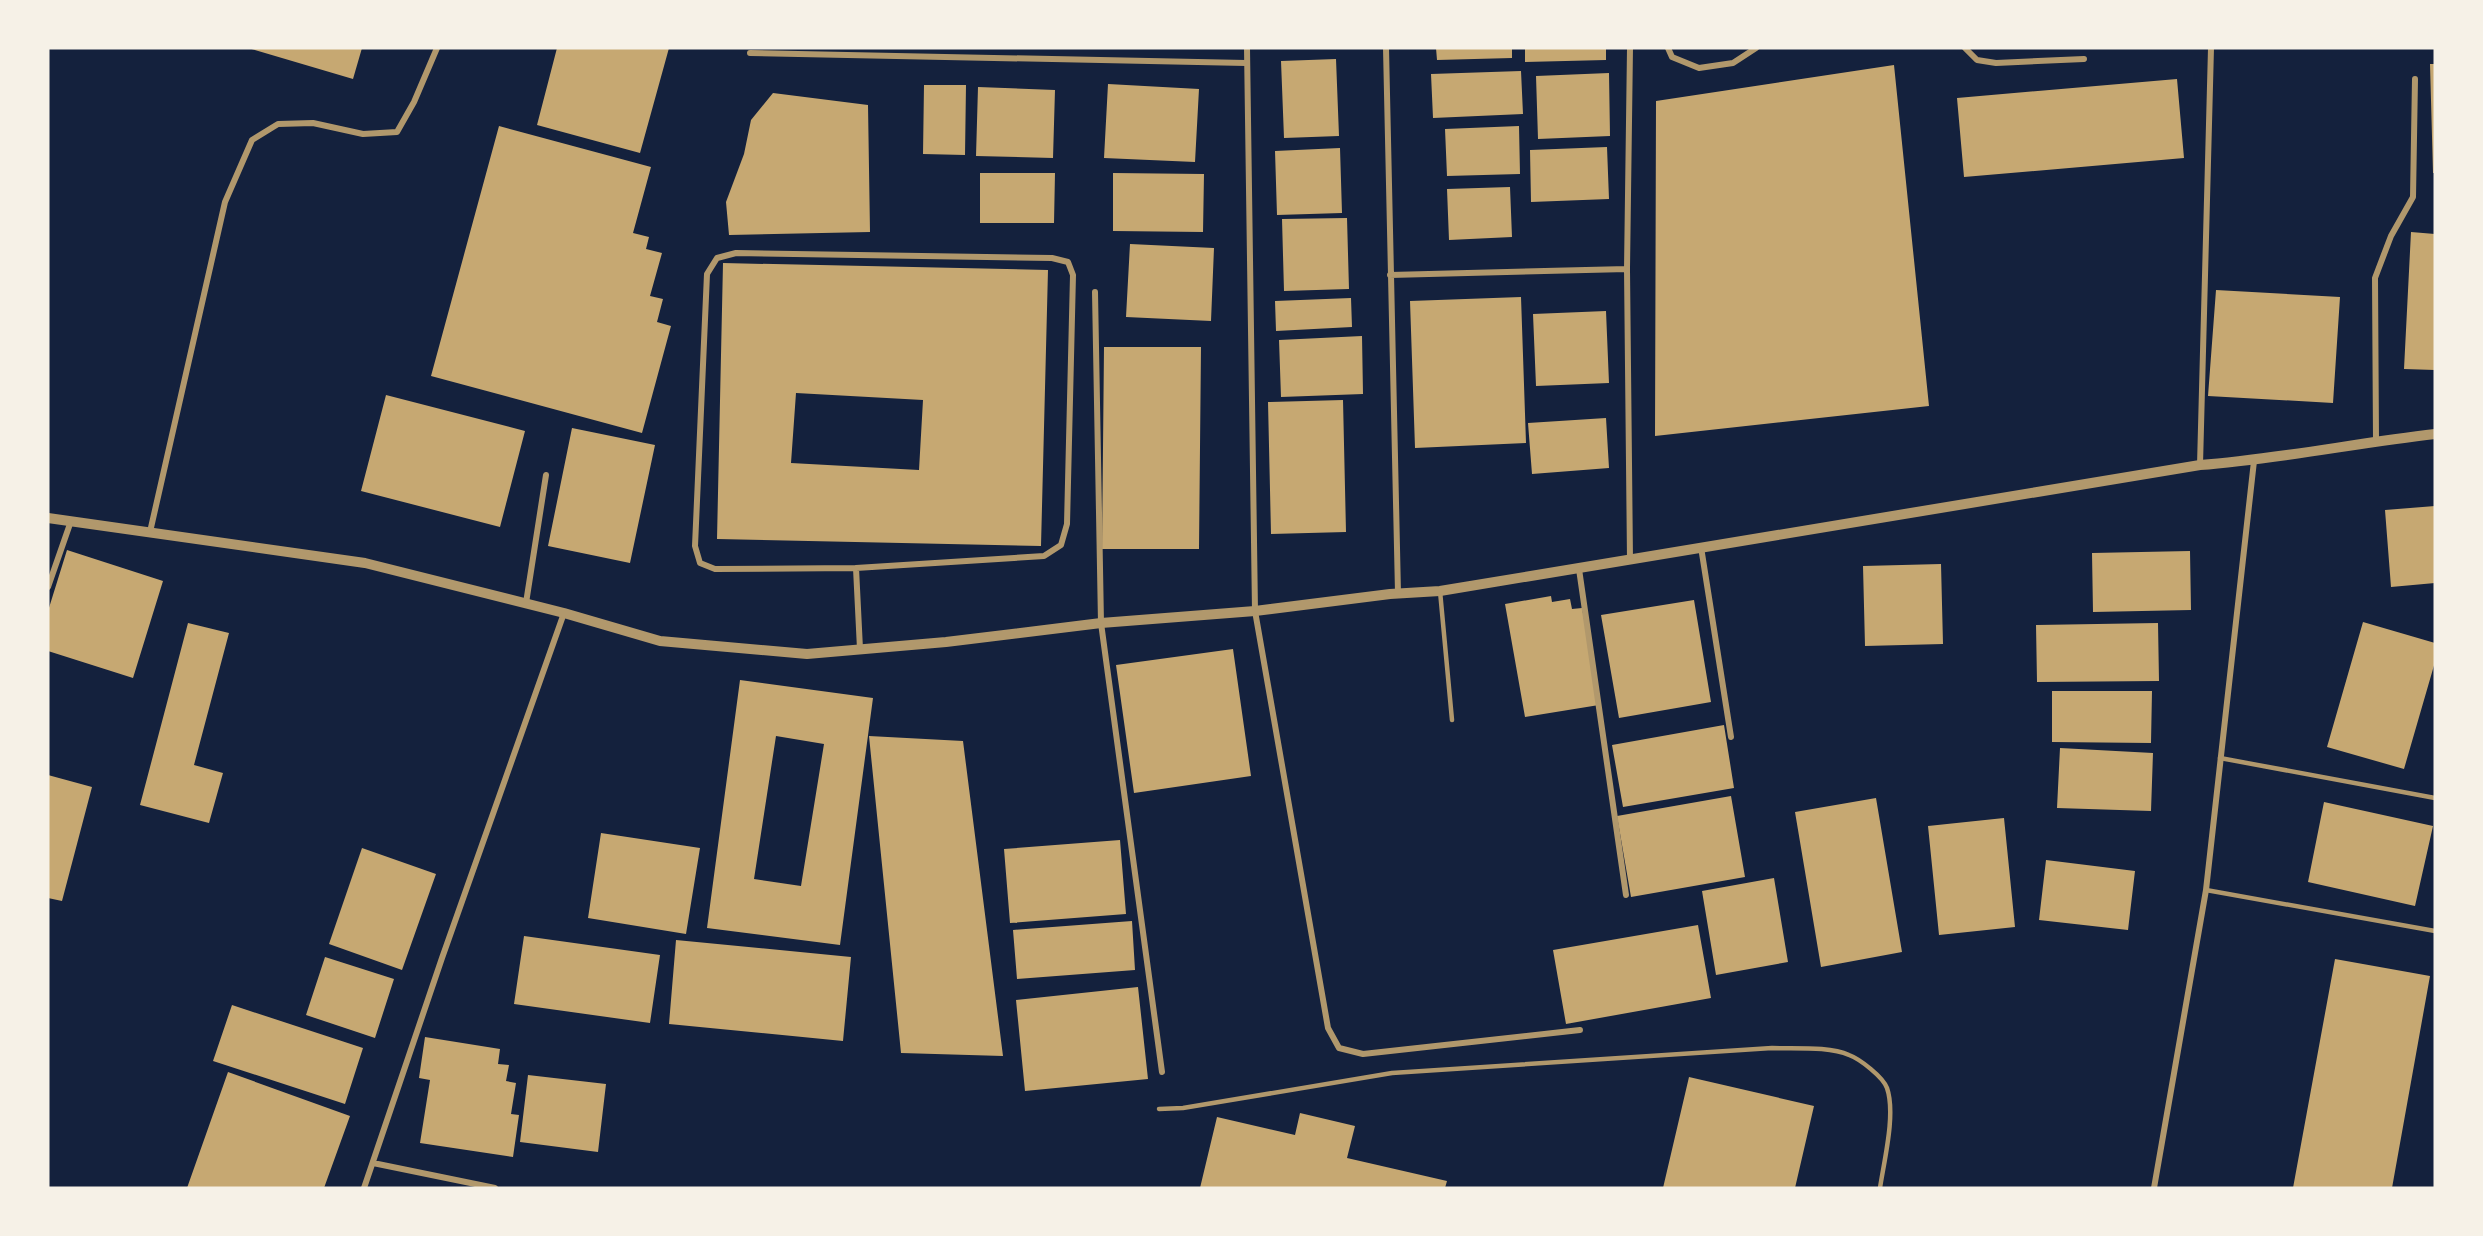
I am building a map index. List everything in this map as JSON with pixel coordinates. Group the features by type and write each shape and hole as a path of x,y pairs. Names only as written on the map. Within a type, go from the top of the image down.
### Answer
{"street":[{"path":"150,532 225,202 252,140 278,124 313,123 363,134 397,132 414,102 437,48"},
{"path":"1247,48 1255,611 1328,1028 1339,1048 1363,1054 1580,1030"},
{"path":"1386,48 1398,593"},
{"path":"1630,48 1627,269 1630,560"},
{"path":"1668,48 1672,57 1699,68 1733,63 1756,48"},
{"path":"1965,48 1977,60 1996,63 2084,59"},
{"path":"2200,465 2211,48"},
{"path":"750,53 1246,63"},
{"path":"2376,441 2375,278 2391,236 2413,197 2415,79"},
{"path":"736,253 1052,258 1068,262 1073,275 1067,524 1061,545 1044,556 856,568 715,569 700,563 695,546 707,274 717,258 736,253"},
{"path":"1390,275 1627,269"},
{"path":"1095,292 1101,623 1162,1072"},
{"path":"48,518 365,563 526,603 660,640 807,654 946,642 1101,623 1255,611 1398,593 1440,591 2200,465 2254,461 2435,434"},
{"path":"2154,1188 2206,890 2254,461"},
{"path":"526,603 546,475"},
{"path":"48,587 71,521"},
{"path":"1701,547 1731,737"},
{"path":"856,568 860,649"},
{"path":"1579,569 1626,895"},
{"path":"364,1188 564,613"},
{"path":"373,1163 495,1188"}],"lane":[{"path":"1440,591 1452,720"},
{"path":"2220,758 2435,798"},
{"path":"2206,890 2435,931"},
{"path":"1159,1109 1183,1108 1392,1073 1772,1048 1820,1050 1849,1054 1869,1067 1887,1087 1890,1112 1880,1188"}],"building":[{"path":"248,48 362,48 353,79"},
{"path":"557,48 669,48 640,153 537,125"},
{"path":"1436,48 1512,48 1512,58 1437,60"},
{"path":"1525,48 1606,48 1606,60 1525,62"},
{"path":"1336,59 1339,136 1284,138 1281,61"},
{"path":"2430,64 2435,64 2435,173 2433,173"},
{"path":"1894,65 1929,406 1655,436 1656,101"},
{"path":"1521,71 1523,114 1433,118 1431,74"},
{"path":"1609,73 1610,136 1538,139 1536,76"},
{"path":"2177,79 2184,158 1964,177 1957,98"},
{"path":"1108,84 1199,89 1195,162 1104,158"},
{"path":"924,85 966,85 965,155 923,154"},
{"path":"978,87 1055,90 1053,158 976,156"},
{"path":"773,93 868,105 870,232 729,235 726,202 744,154 751,120"},
{"path":"499,126 651,167 633,233 649,237 646,249 662,253 650,296 663,299 657,322 671,326 642,433 431,376"},
{"path":"1519,126 1520,174 1447,176 1445,129"},
{"path":"1607,147 1609,199 1531,202 1530,150"},
{"path":"1340,148 1342,213 1277,215 1275,151"},
{"path":"980,173 1055,173 1054,223 980,223"},
{"path":"1113,173 1204,174 1203,232 1113,231"},
{"path":"1510,187 1512,237 1449,240 1447,189"},
{"path":"1347,218 1349,289 1284,291 1282,219"},
{"path":"2411,232 2435,234 2435,370 2404,369"},
{"path":"1130,244 1214,248 1211,321 1126,317"},
{"path":"723,263 1048,270 1041,546 717,539","holes":["796,393 923,400 919,470 791,463"]},
{"path":"2216,290 2340,297 2333,403 2208,396"},
{"path":"1521,297 1526,443 1415,448 1410,301"},
{"path":"1351,298 1352,327 1276,331 1275,301"},
{"path":"1606,311 1609,383 1536,386 1533,314"},
{"path":"1362,336 1363,394 1281,397 1279,340"},
{"path":"1104,347 1201,347 1199,549 1102,549"},
{"path":"386,395 525,431 500,527 361,491"},
{"path":"1343,400 1346,532 1271,534 1268,402"},
{"path":"1606,418 1609,468 1532,474 1528,423"},
{"path":"572,428 655,445 630,563 548,546"},
{"path":"2435,506 2435,583 2391,587 2385,510"},
{"path":"67,550 163,581 133,678 48,651 48,611"},
{"path":"2190,551 2191,610 2093,612 2092,553"},
{"path":"1941,564 1943,644 1865,646 1863,566"},
{"path":"1551,596 1552,602 1570,599 1572,609 1582,608 1599,705 1525,717 1505,604"},
{"path":"1694,600 1711,702 1619,718 1601,615"},
{"path":"2363,622 2435,643 2435,662 2404,769 2327,747"},
{"path":"188,623 229,633 194,765 223,773 209,823 140,805"},
{"path":"2158,623 2159,681 2037,682 2036,625"},
{"path":"1233,649 1251,776 1134,793 1116,665"},
{"path":"740,680 873,698 840,945 707,928","holes":["776,736 824,744 801,886 754,879"]},
{"path":"2052,691 2152,691 2151,743 2052,742"},
{"path":"1724,725 1734,788 1623,807 1612,745"},
{"path":"869,736 963,741 1003,1056 901,1053"},
{"path":"2060,748 2153,753 2151,811 2057,808"},
{"path":"48,775 92,787 62,901 48,898"},
{"path":"1731,796 1745,877 1631,897 1617,816"},
{"path":"1876,798 1902,952 1821,967 1795,812"},
{"path":"2324,802 2433,826 2415,906 2308,882"},
{"path":"2004,818 2015,927 1939,935 1928,826"},
{"path":"601,833 700,848 686,934 588,918"},
{"path":"1120,840 1126,914 1010,923 1004,849"},
{"path":"362,848 436,874 402,970 329,944"},
{"path":"2046,860 2135,871 2128,930 2039,920"},
{"path":"1774,878 1788,962 1716,975 1702,891"},
{"path":"1132,921 1135,970 1017,979 1013,930"},
{"path":"1698,925 1711,998 1566,1024 1553,950"},
{"path":"524,936 660,955 650,1023 514,1004"},
{"path":"676,940 851,957 843,1041 669,1024"},
{"path":"325,957 394,979 375,1038 306,1015"},
{"path":"2335,959 2430,976 2392,1188 2293,1188"},
{"path":"1138,987 1148,1079 1025,1091 1016,1000"},
{"path":"232,1005 363,1048 345,1104 213,1061"},
{"path":"425,1037 500,1049 498,1064 509,1065 506,1081 516,1083 511,1114 519,1115 513,1157 420,1143 430,1080 419,1078"},
{"path":"228,1072 350,1116 324,1188 187,1188"},
{"path":"528,1075 606,1084 598,1152 520,1142"},
{"path":"1689,1077 1814,1106 1795,1188 1663,1188"},
{"path":"1300,1113 1355,1126 1347,1158 1447,1181 1445,1188 1200,1188 1217,1117 1295,1135"}]}
